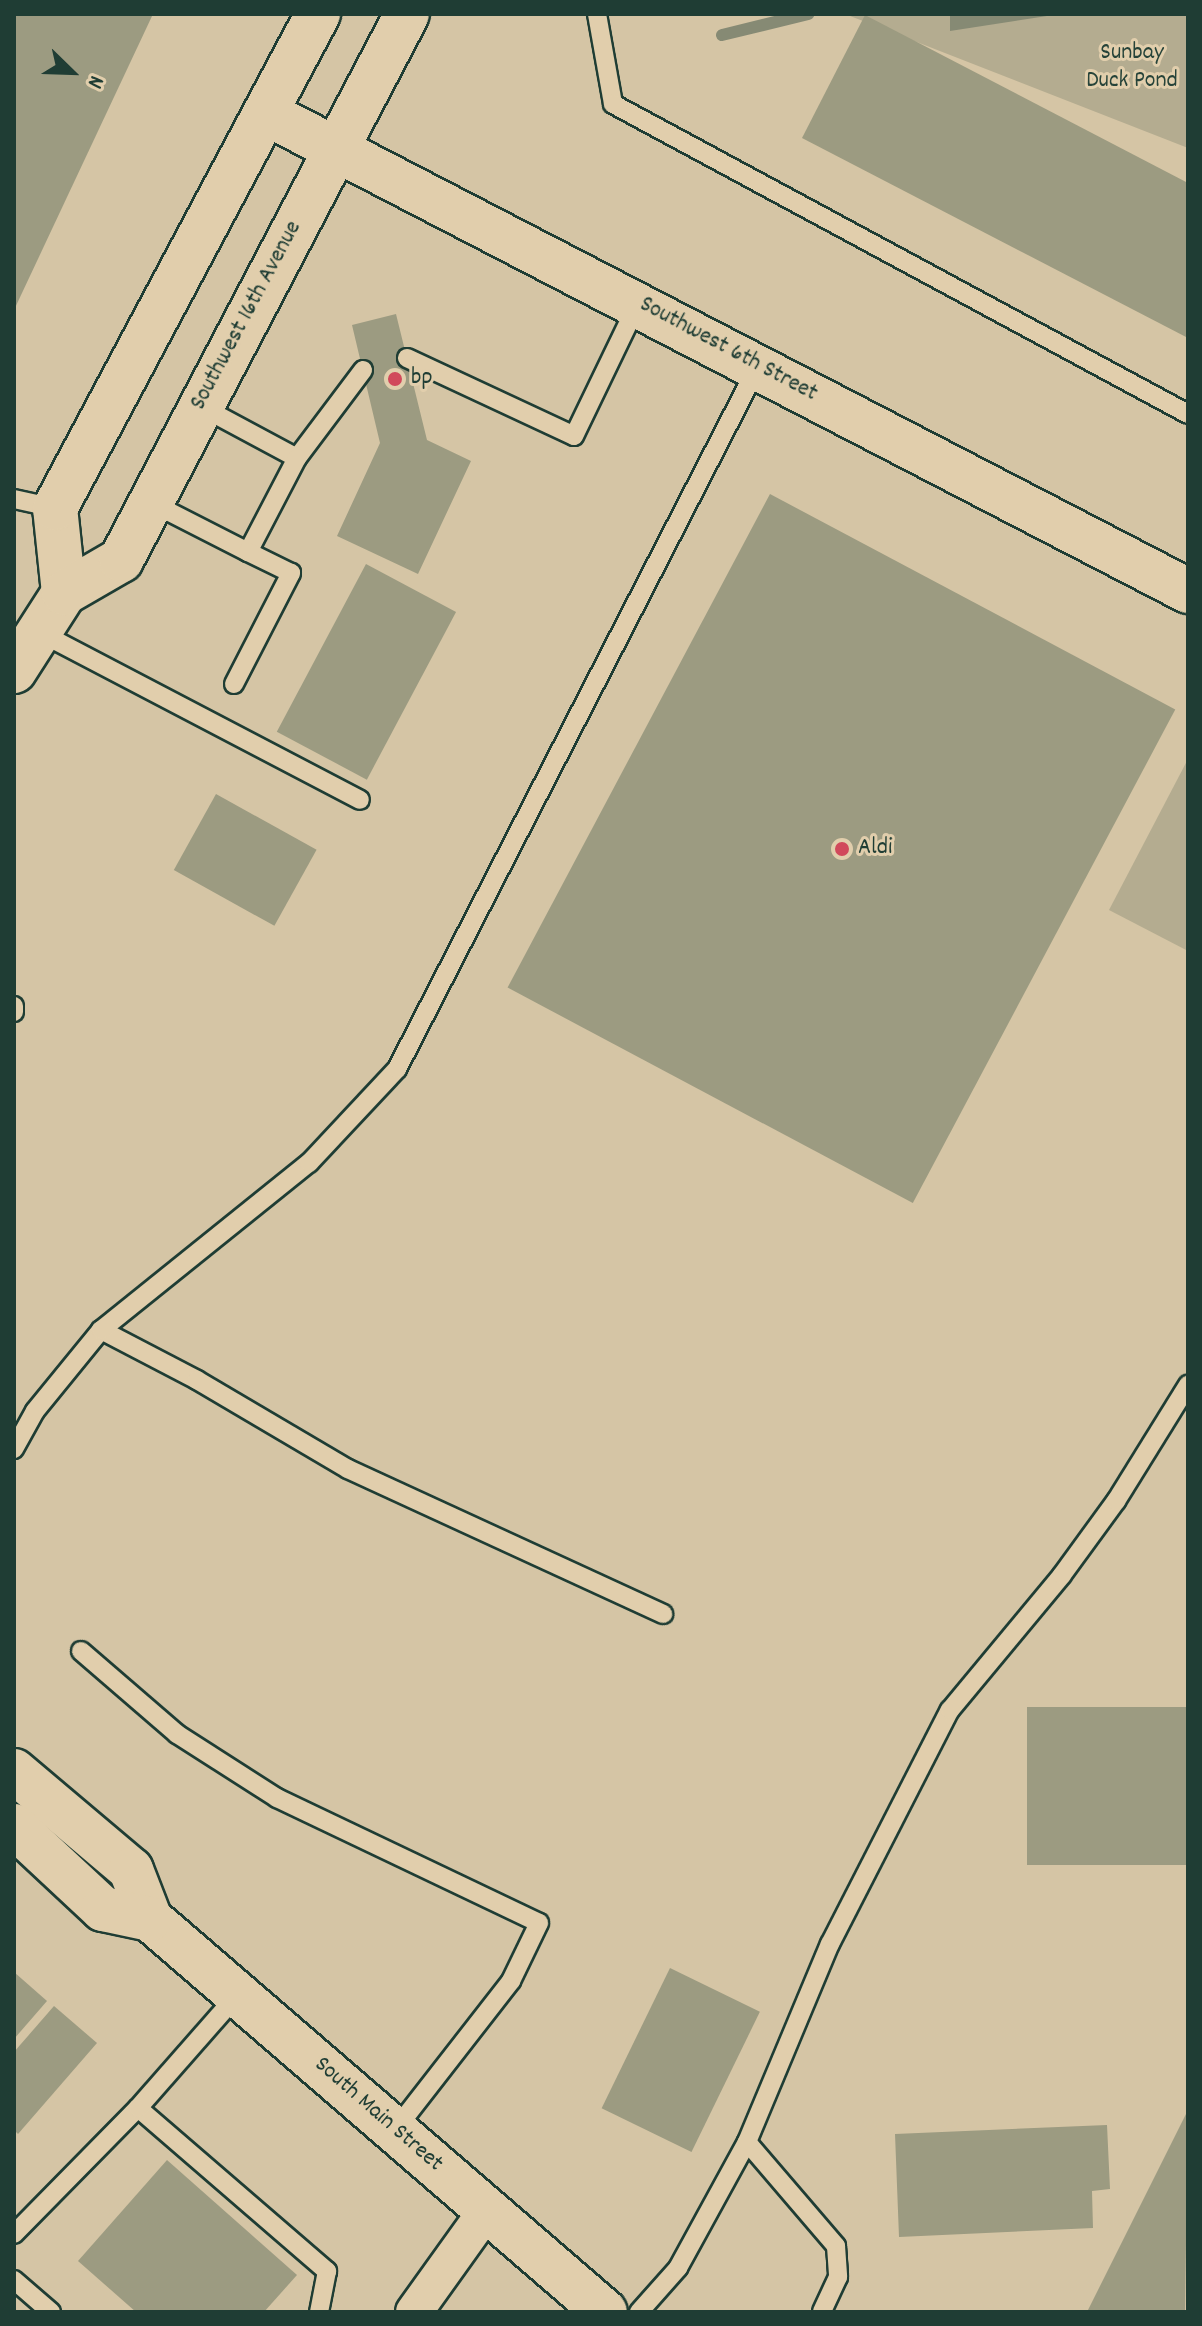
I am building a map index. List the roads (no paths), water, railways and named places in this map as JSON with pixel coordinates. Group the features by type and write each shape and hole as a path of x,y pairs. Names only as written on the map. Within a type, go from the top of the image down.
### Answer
{"main road":[{"path":"64,593 34,504 266,113 318,14"},
{"name":"Southwest 16th Avenue","path":"14,671 64,593 121,560 407,14"},
{"name":"Southwest 6th Street","path":"266,113 638,302 1188,591"},
{"name":"South Main Street","path":"14,1771 131,1870 150,1919 605,2312"},
{"name":"South Main Street","path":"14,1826 103,1909 150,1919"}],"street":[{"path":"414,2312 487,2210"}],"lane":[{"path":"597,14 613,104 1188,414"},
{"path":"407,358 574,436 638,302"},
{"path":"14,1449 35,1411 101,1330 309,1163 397,1069 758,365"},
{"path":"248,552 297,458 363,370"},
{"path":"200,406 297,458"},
{"path":"150,502 291,573 234,684"},
{"path":"39,632 360,800"},
{"path":"101,1330 197,1380 348,1469 663,1614"},
{"path":"639,2312 678,2268 747,2142 830,1944 950,1710 1071,1563 1188,1385"},
{"path":"81,1651 177,1734 277,1798 539,1923 511,1981 395,2130"},
{"path":"14,2234 138,2108 238,1994"},
{"path":"138,2108 327,2271 319,2312"},
{"path":"747,2142 836,2246 838,2277 822,2312"},
{"path":"14,2280 51,2312"}],"waterway":[{"path":"722,35 808,14"}],"place":[{"name":"bp","path":"395,379"},
{"name":"Aldi","path":"842,849"}],"park label":[{"name":"Sunbay Duck Pond","path":"1132,68"}]}
